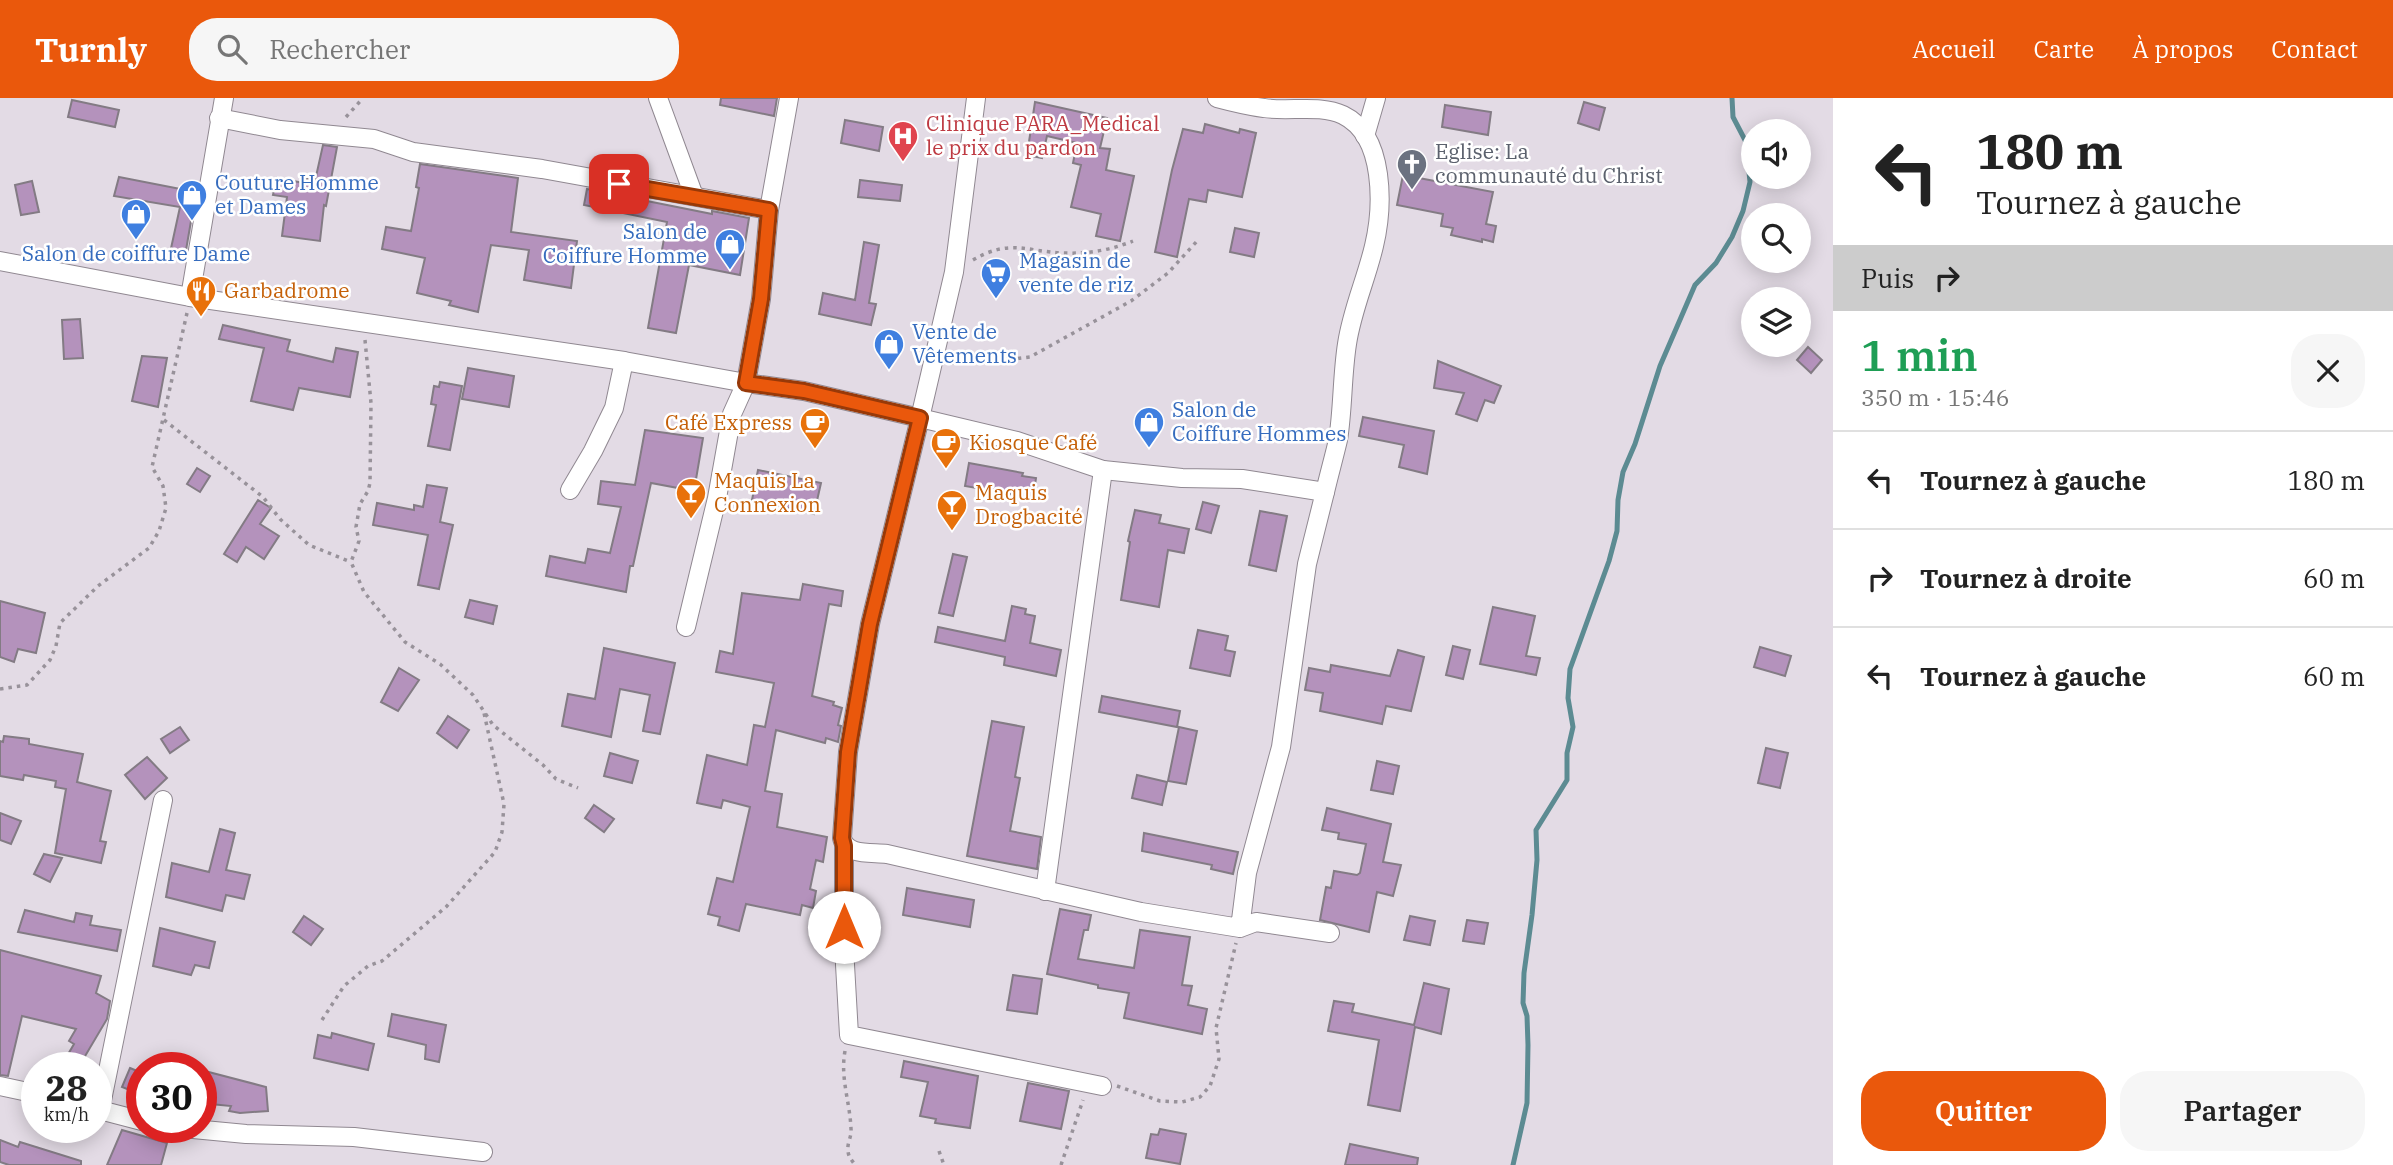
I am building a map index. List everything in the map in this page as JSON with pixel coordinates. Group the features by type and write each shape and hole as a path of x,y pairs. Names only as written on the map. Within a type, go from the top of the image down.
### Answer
{"street":[{"path":"190,297 224,98"},
{"path":"658,98 694,196"},
{"path":"687,627 717,498 732,414 746,383 761,299 769,210 789,98"},
{"path":"976,98 954,272 870,624 848,752 842,838 849,1035 1102,1086"},
{"path":"1217,98 1265,108 1332,111 1345,116 1365,136 1373,149 1378,174 1379,207 1374,246 1355,304 1347,343 1338,438 1307,564 1281,747 1247,873 1240,928"},
{"path":"1365,136 1376,98"},
{"path":"219,118 280,130 374,139 413,152 542,169 769,210"},
{"path":"0,261 190,297 624,361 804,391 1017,441 1103,470 1182,478 1242,479 1325,492"},
{"path":"570,490 614,408 624,361"},
{"path":"1045,891 1103,470"},
{"path":"110,1052 163,800"},
{"path":"844,846 849,850 887,854 1141,912 1240,928 1256,922 1330,933"},
{"path":"0,1086 21,1091"},
{"path":"217,1132 354,1137 483,1152"}],"path":[{"path":"934,363 989,362 1030,357 1131,301 1168,273 1198,240"},
{"path":"954,272 983,254 1002,249 1027,247 1078,253 1110,250 1133,241"},
{"path":"0,689 27,685 50,660 56,646 60,623 98,586 149,548 159,531 166,508 163,486 152,467 190,297"},
{"path":"363,324 371,402 370,483 360,504 356,527 359,541 351,562 364,592 405,642 440,664 473,695 493,725 543,765 556,779 578,788"},
{"path":"164,420 263,497 280,519 309,545 351,562"},
{"path":"322,1020 344,986 368,966 382,961 446,907 495,852 502,832 504,804 483,711"},
{"path":"1061,1165 1084,1099 1102,1086 1122,1086 1160,1101 1182,1102 1200,1097 1210,1086 1219,1059 1216,1028 1240,928"},
{"path":"849,1035 843,1062 845,1096 852,1131 847,1148 856,1165"},
{"path":"939,1150 944,1165"}],"building":[{"path":"721,98 777,98 774,116 720,105"},
{"path":"72,100 119,110 115,127 68,117"},
{"path":"1035,102 1107,118 1100,148 1110,149 1106,170 1134,176 1120,241 1096,236 1101,214 1071,207 1081,165 1073,163 1077,143 1047,136 1042,158 1027,155"},
{"path":"1584,102 1605,108 1599,130 1578,123"},
{"path":"1445,105 1491,112 1488,135 1442,127"},
{"path":"845,120 883,127 879,151 841,143"},
{"path":"1205,124 1239,133 1240,129 1256,133 1242,197 1208,190 1206,202 1189,199 1177,257 1155,252 1183,129 1203,133"},
{"path":"323,145 337,147 326,206 324,205 320,241 282,236 287,197 273,195 277,178 304,183 304,178 315,181"},
{"path":"420,164 518,178 511,232 577,241 571,288 524,280 529,250 491,245 478,312 449,305 451,301 417,293 425,258 382,249 386,227 411,231 419,188 416,187"},
{"path":"1403,175 1493,192 1486,224 1496,226 1493,242 1451,235 1453,228 1441,226 1443,214 1397,205"},
{"path":"119,177 196,192 185,256 170,253 180,207 114,196"},
{"path":"860,180 902,185 900,201 858,197"},
{"path":"32,181 39,212 21,215 15,185"},
{"path":"587,189 712,214 712,211 749,218 740,275 689,265 676,333 648,328 667,222 584,205"},
{"path":"1235,228 1259,233 1254,257 1230,252"},
{"path":"864,242 879,245 869,303 876,304 871,325 819,314 823,293 855,300"},
{"path":"80,319 83,358 64,359 62,320"},
{"path":"223,325 290,340 287,351 333,362 336,348 358,352 350,397 299,388 293,410 251,401 264,348 219,339"},
{"path":"1811,350 1822,360 1811,373 1797,360 1800,357 1811,357"},
{"path":"142,356 167,358 158,407 132,401"},
{"path":"1438,361 1501,386 1494,403 1485,400 1477,421 1456,414 1464,393 1434,388"},
{"path":"468,368 514,376 509,407 462,399"},
{"path":"440,382 462,386 450,450 428,446 436,405 431,404 434,386 439,387"},
{"path":"1363,417 1434,431 1427,474 1399,467 1404,445 1359,436"},
{"path":"645,430 703,438 694,491 651,483 626,592 546,576 550,556 585,563 588,549 610,553 621,507 598,504 601,481 635,485"},
{"path":"969,463 1036,478 1033,498 965,486"},
{"path":"197,468 210,476 200,492 187,484"},
{"path":"758,470 821,483 814,514 752,500"},
{"path":"427,485 447,488 440,522 453,525 439,589 418,585 428,535 373,525 377,503 414,510 414,505 423,507"},
{"path":"258,500 271,508 260,524 279,536 264,559 246,547 237,562 224,554"},
{"path":"1203,502 1219,506 1211,533 1196,529"},
{"path":"1135,510 1161,515 1159,523 1189,529 1184,553 1168,550 1159,607 1121,600 1130,542 1128,541"},
{"path":"1260,511 1287,516 1276,571 1249,565"},
{"path":"953,554 967,557 953,616 939,613"},
{"path":"803,584 843,591 841,606 829,604 812,696 834,702 833,705 842,708 838,725 841,726 838,742 826,738 825,743 776,730 765,791 782,794 777,827 827,837 823,862 816,860 810,889 816,891 813,908 802,905 800,915 746,904 739,931 718,925 720,917 708,914 717,878 733,882 750,807 723,800 721,808 697,803 707,755 747,765 754,725 765,727 774,683 716,672 720,651 733,654 742,593 800,600"},
{"path":"470,600 497,606 493,624 465,617"},
{"path":"0,601 45,613 36,653 18,649 14,662 0,657"},
{"path":"1012,606 1026,609 1025,614 1035,616 1030,643 1061,650 1056,676 1004,665 1005,657 935,642 938,627 1005,641"},
{"path":"1493,607 1535,616 1526,656 1540,658 1536,675 1480,664"},
{"path":"1198,630 1228,636 1225,650 1235,652 1230,676 1190,668"},
{"path":"1453,646 1470,650 1463,679 1446,675"},
{"path":"1760,647 1791,656 1785,676 1754,667"},
{"path":"604,648 675,663 660,734 643,731 650,695 620,689 611,737 562,726 568,694 595,699"},
{"path":"1398,650 1424,657 1411,711 1386,706 1382,724 1320,711 1323,693 1305,690 1309,668 1330,672 1331,665 1390,676"},
{"path":"399,668 419,680 398,711 381,702"},
{"path":"1102,696 1180,711 1177,727 1099,712"},
{"path":"448,716 469,730 457,748 437,733"},
{"path":"992,721 1024,727 1015,777 1020,778 1010,831 1041,837 1037,869 967,856"},
{"path":"180,727 189,740 170,753 161,739"},
{"path":"1179,727 1197,731 1186,784 1168,781"},
{"path":"4,736 29,739 29,744 83,754 77,782 111,791 100,841 106,842 101,863 55,853 66,789 55,787 56,781 24,775 23,780 0,776 0,741 3,742"},
{"path":"1766,748 1788,753 1780,788 1758,783"},
{"path":"610,753 638,761 632,783 604,776"},
{"path":"147,757 167,778 145,799 125,775"},
{"path":"1377,761 1399,766 1393,794 1371,790"},
{"path":"1137,775 1167,782 1162,805 1132,798"},
{"path":"594,805 614,819 604,832 585,818"},
{"path":"1327,808 1391,824 1383,862 1401,865 1393,896 1377,892 1369,932 1320,920 1326,887 1331,888 1334,871 1357,875 1360,873 1366,844 1338,839 1339,833 1322,830"},
{"path":"0,813 21,821 11,844 0,840"},
{"path":"220,829 235,833 226,870 250,875 244,899 226,895 222,911 166,897 172,863 209,872"},
{"path":"1144,833 1238,852 1233,874 1211,869 1212,865 1142,851"},
{"path":"44,854 62,858 50,882 34,874"},
{"path":"907,888 974,900 970,927 903,915"},
{"path":"1060,909 1091,915 1088,930 1084,930 1078,959 1134,968 1140,930 1190,937 1182,985 1192,986 1188,1005 1207,1009 1202,1034 1124,1018 1129,993 1098,988 1098,985 1047,974"},
{"path":"25,910 74,922 76,913 92,916 90,925 121,930 117,951 18,932"},
{"path":"304,916 323,929 311,945 293,932"},
{"path":"1410,916 1435,921 1430,945 1404,940"},
{"path":"1467,920 1488,923 1484,944 1463,941"},
{"path":"160,928 215,942 209,968 195,965 191,975 153,966"},
{"path":"0,950 101,976 96,993 110,1001 107,1019 87,1052 69,1052 74,1044 69,1041 76,1029 22,1016 8,1076 0,1075"},
{"path":"1013,975 1042,979 1037,1014 1007,1010"},
{"path":"1424,983 1449,989 1441,1034 1415,1027 1400,1111 1368,1105 1379,1040 1328,1031 1334,1001 1354,1004 1352,1012 1414,1025"},
{"path":"392,1014 446,1025 439,1062 425,1059 426,1045 388,1036"},
{"path":"332,1033 374,1044 368,1070 314,1058 318,1035 331,1038"},
{"path":"904,1061 978,1076 970,1128 935,1123 936,1119 920,1116 928,1082 901,1077"},
{"path":"217,1074 266,1087 268,1111 240,1113 229,1111 231,1106 217,1105"},
{"path":"1028,1083 1069,1091 1061,1129 1020,1121"},
{"path":"1160,1129 1186,1134 1180,1164 1146,1158 1151,1134 1158,1135"},
{"path":"122,1130 126,1131 126,1143 167,1143 161,1165 107,1165"},
{"path":"0,1140 18,1147 20,1142 81,1161 81,1165 9,1165 0,1162"},
{"path":"1350,1144 1418,1158 1417,1165 1345,1165"}],"waterway":[{"path":"1513,1165 1527,1103 1527,1016 1523,1003 1537,860 1536,830 1567,780 1567,753 1573,727 1568,698 1570,669 1609,561 1617,531 1618,500 1623,472 1635,444 1660,366 1695,285 1716,263 1732,237 1743,211 1750,182 1746,142 1733,117 1732,98"}],"place":[{"name":"Clinique PARA_Medical le prix du pardon","path":"903,163"},
{"name":"Eglise: La communauté du Christ","path":"1412,191"},
{"name":"Couture Homme et Dames","path":"192,222"},
{"name":"Salon de coiffure Dame","path":"136,241"},
{"name":"Salon de Coiffure Homme","path":"730,271"},
{"name":"Magasin de vente de riz","path":"996,300"},
{"name":"Garbadrome","path":"201,318"},
{"name":"Vente de Vêtements","path":"889,371"},
{"name":"Salon de Coiffure Hommes","path":"1149,449"},
{"name":"Café Express","path":"815,450"},
{"name":"Kiosque Café","path":"946,470"},
{"name":"Maquis La Connexion","path":"691,520"},
{"name":"Maquis Drogbacité","path":"952,532"}],"route":[{"path":"619,184 769,210 761,299 746,383 804,391 920,418 870,624 848,752 842,838 844,927"}]}
